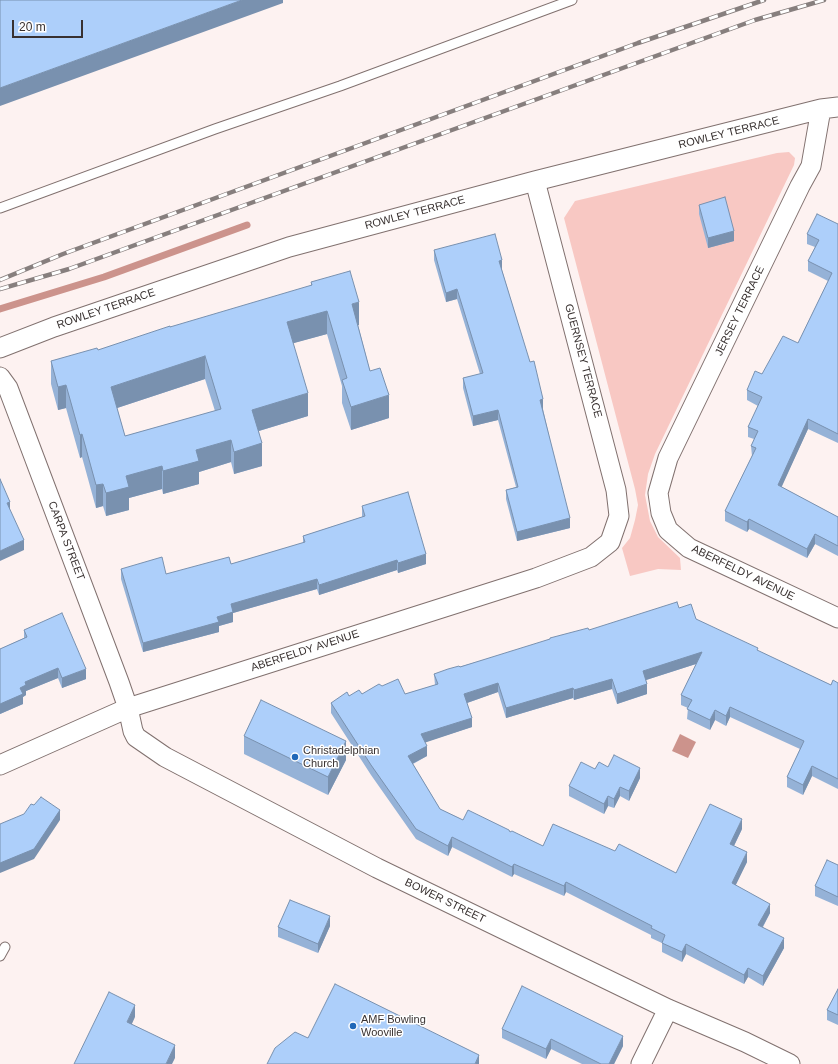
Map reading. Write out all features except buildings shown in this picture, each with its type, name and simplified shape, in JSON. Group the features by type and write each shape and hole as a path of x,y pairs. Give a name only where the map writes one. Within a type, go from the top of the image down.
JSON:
{"street":[{"name":"ROWLEY TERRACE","path":"0,348 61,324 289,247 535,181 830,108"},
{"name":"JERSEY TERRACE","path":"661,513 658,493 668,458 800,186 812,166 830,108"},
{"name":"GUERNSEY TERRACE","path":"535,181 616,490 619,516 610,542"},
{"name":"CARPA STREET","path":"0,377 8,388 128,708"},
{"name":"ABERFELDY AVENUE","path":"661,513 668,530 689,548 838,618"},
{"name":"ABERFELDY AVENUE","path":"0,765 128,708 536,578 591,557 610,542"},
{"name":"BOWER STREET","path":"128,708 133,731 136,737 165,757 377,868 668,1009 745,1042 790,1064"},
{"path":"642,1064 668,1009"}],"lane":[{"path":"0,208 572,0"},
{"path":"0,956 5,947"}],"shaded area":[{"path":"789,152 795,158 794,165 655,454 648,474 645,495 650,521 658,537 680,558 681,570 658,569 630,576 622,548 630,538 638,505 564,218 575,201 777,153"},
{"path":"680,734 696,742 688,758 672,751"}],"waterway":[{"path":"0,309 104,277 247,225"}],"railway":[{"path":"0,280 63,254 638,43 764,0"},
{"path":"0,289 69,269 755,20 824,0"}],"place":[{"name":"Christadelphian Church","path":"295,757"},
{"name":"AMF Bowling Wooville","path":"353,1026"}]}
